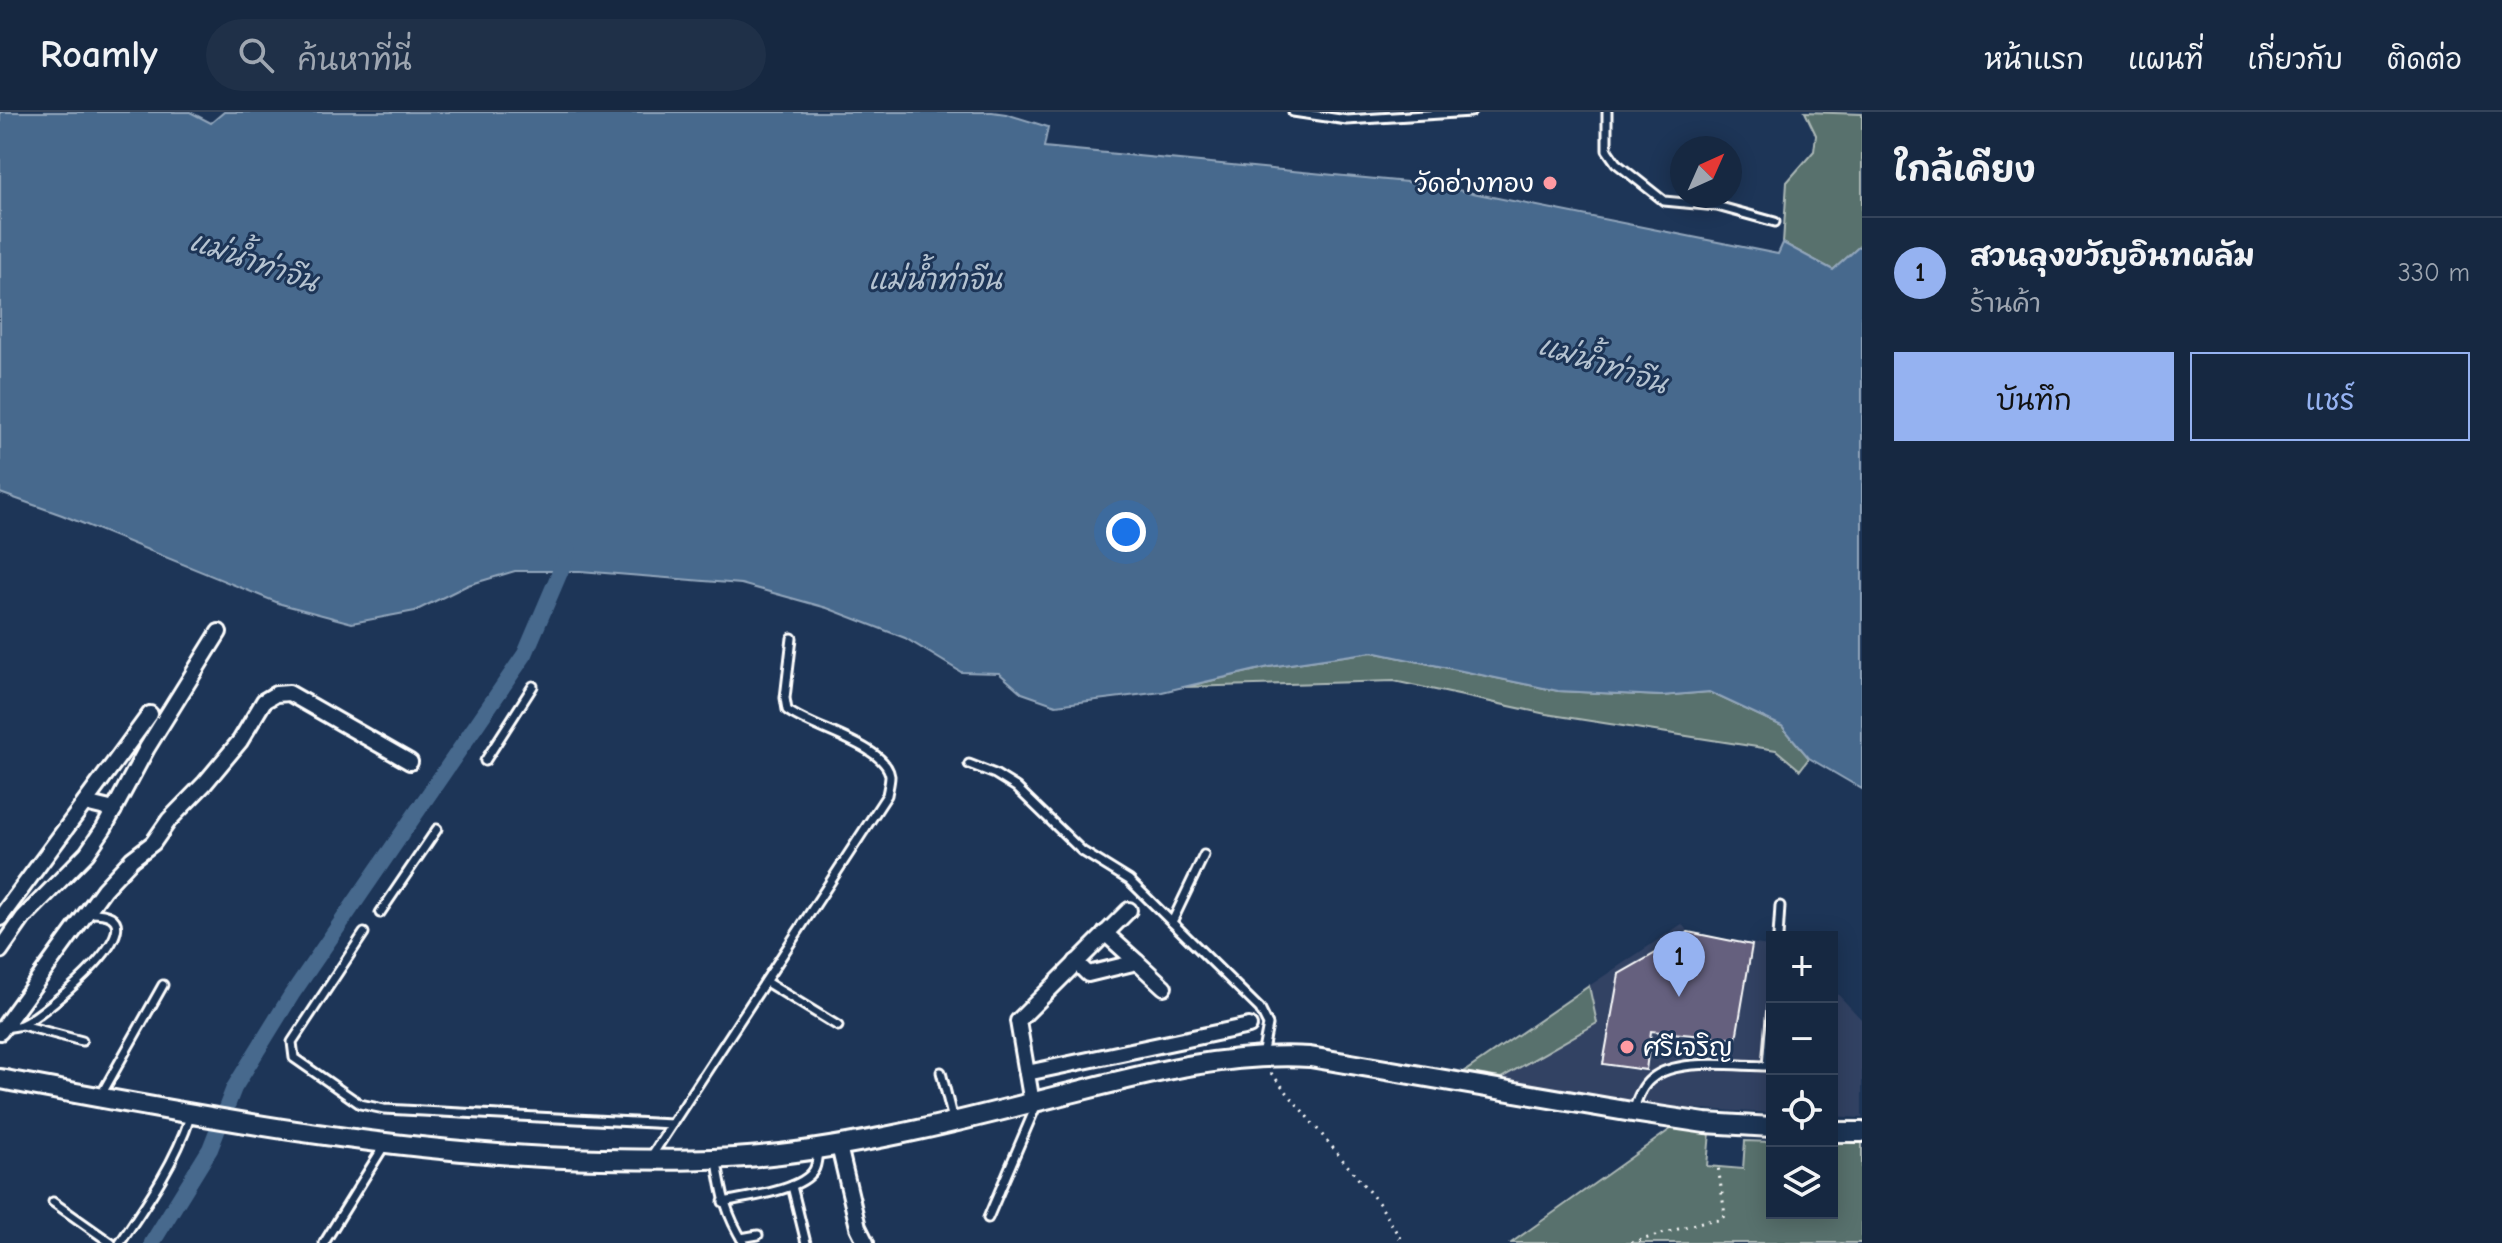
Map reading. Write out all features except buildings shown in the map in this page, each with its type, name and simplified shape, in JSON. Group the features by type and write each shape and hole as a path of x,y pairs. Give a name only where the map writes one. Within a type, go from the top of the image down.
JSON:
{"main road":[{"path":"0,1079 218,1120 385,1144 474,1154 649,1160 717,1161 839,1146 954,1122 1163,1070 1206,1061 1266,1056 1310,1057 1632,1112 1705,1123 1766,1127"},
{"path":"1838,1132 1862,1132"}],"street":[{"path":"0,951 23,918 87,853 219,632"},
{"path":"1,1030 104,889 132,859 153,843 169,820 205,783 240,741 264,701 276,694 289,693 410,762"},
{"path":"0,918 150,714"},
{"path":"85,803 114,810"},
{"path":"1035,1102 1018,1021 1129,910"},
{"path":"1105,933 1164,987"},
{"path":"1076,962 1088,974 1137,962"},
{"path":"1027,1073 1249,1026"},
{"path":"839,1146 858,1227 866,1243"}],"lane":[{"path":"1293,112 1347,120 1471,112"},
{"path":"1379,112 1385,119"},
{"path":"1607,112 1607,150 1616,163 1664,201 1717,206 1775,222"},
{"path":"649,1160 887,795 890,777 885,764 865,747 787,710 785,698 792,638"},
{"path":"485,761 533,686"},
{"path":"969,764 995,774 1016,787 1082,851 1129,880 1172,922 1260,1009 1268,1025 1266,1056"},
{"path":"380,913 437,829"},
{"path":"1172,922 1204,855"},
{"path":"1778,931 1780,906"},
{"path":"1,1030 22,1025 65,994 107,950 116,937 116,928 102,912 87,913"},
{"path":"364,933 292,1042 294,1058 360,1104 384,1109 672,1124"},
{"path":"766,982 838,1026"},
{"path":"100,1098 163,985"},
{"path":"22,1025 82,1041"},
{"path":"1632,1112 1649,1080 1665,1069 1689,1065 1766,1067"},
{"path":"941,1072 954,1122"},
{"path":"988,1218 1035,1102"},
{"path":"120,1243 172,1160 191,1115"},
{"path":"324,1243 385,1144"},
{"path":"723,1202 805,1181 816,1169 818,1149"},
{"path":"717,1161 723,1202 742,1240 758,1235"},
{"path":"792,1186 806,1243"},
{"path":"53,1202 111,1243"},
{"path":"792,1228 802,1227"}],"path":[{"path":"1266,1056 1380,1205 1403,1243"},
{"path":"1631,1243 1705,1221 1720,1220 1725,1215 1718,1166"}],"shaded area":[{"path":"1682,924 1688,932 1766,946 1766,1113 1665,1107 1501,1078 1597,1023 1589,986"},
{"path":"1838,994 1862,1020 1862,1118 1838,1116"}],"green space":[{"path":"1805,112 1862,114 1862,244 1833,270 1783,243 1787,182 1814,151 1816,135"},
{"path":"1372,652 1558,691 1661,696 1709,692 1782,726 1809,758 1800,770 1776,750 1546,714 1394,681 1185,687 1269,667"},
{"path":"1589,986 1597,1023 1501,1078 1464,1072"},
{"path":"1675,1126 1710,1132 1707,1166 1743,1169 1745,1141 1766,1142 1766,1219 1838,1219 1838,1143 1862,1143 1862,1243 1511,1243"}],"water":[{"name":"แม่น้ำท่าจีน","path":"0,112 190,112 211,123 224,112 992,112 1048,127 1044,147 1428,184 1778,254 1783,243 1833,270 1862,244 1862,789 1809,758 1782,726 1709,692 1661,696 1558,691 1372,652 1269,667 1162,692 1056,705 1022,693 999,673 961,672 905,638 827,608 741,584 580,571 515,571 468,585 415,611 352,623 281,604 0,493"}],"waterway":[{"path":"152,1243 210,1149 234,1088 292,994 525,654 569,551"}],"place":[{"name":"วัดอ่างทอง","path":"1550,183"},
{"name":"สวนลุงขวัญอินทผลัม","path":"1679,997"},
{"name":"ศรีเจริญ","path":"1627,1047"}]}
